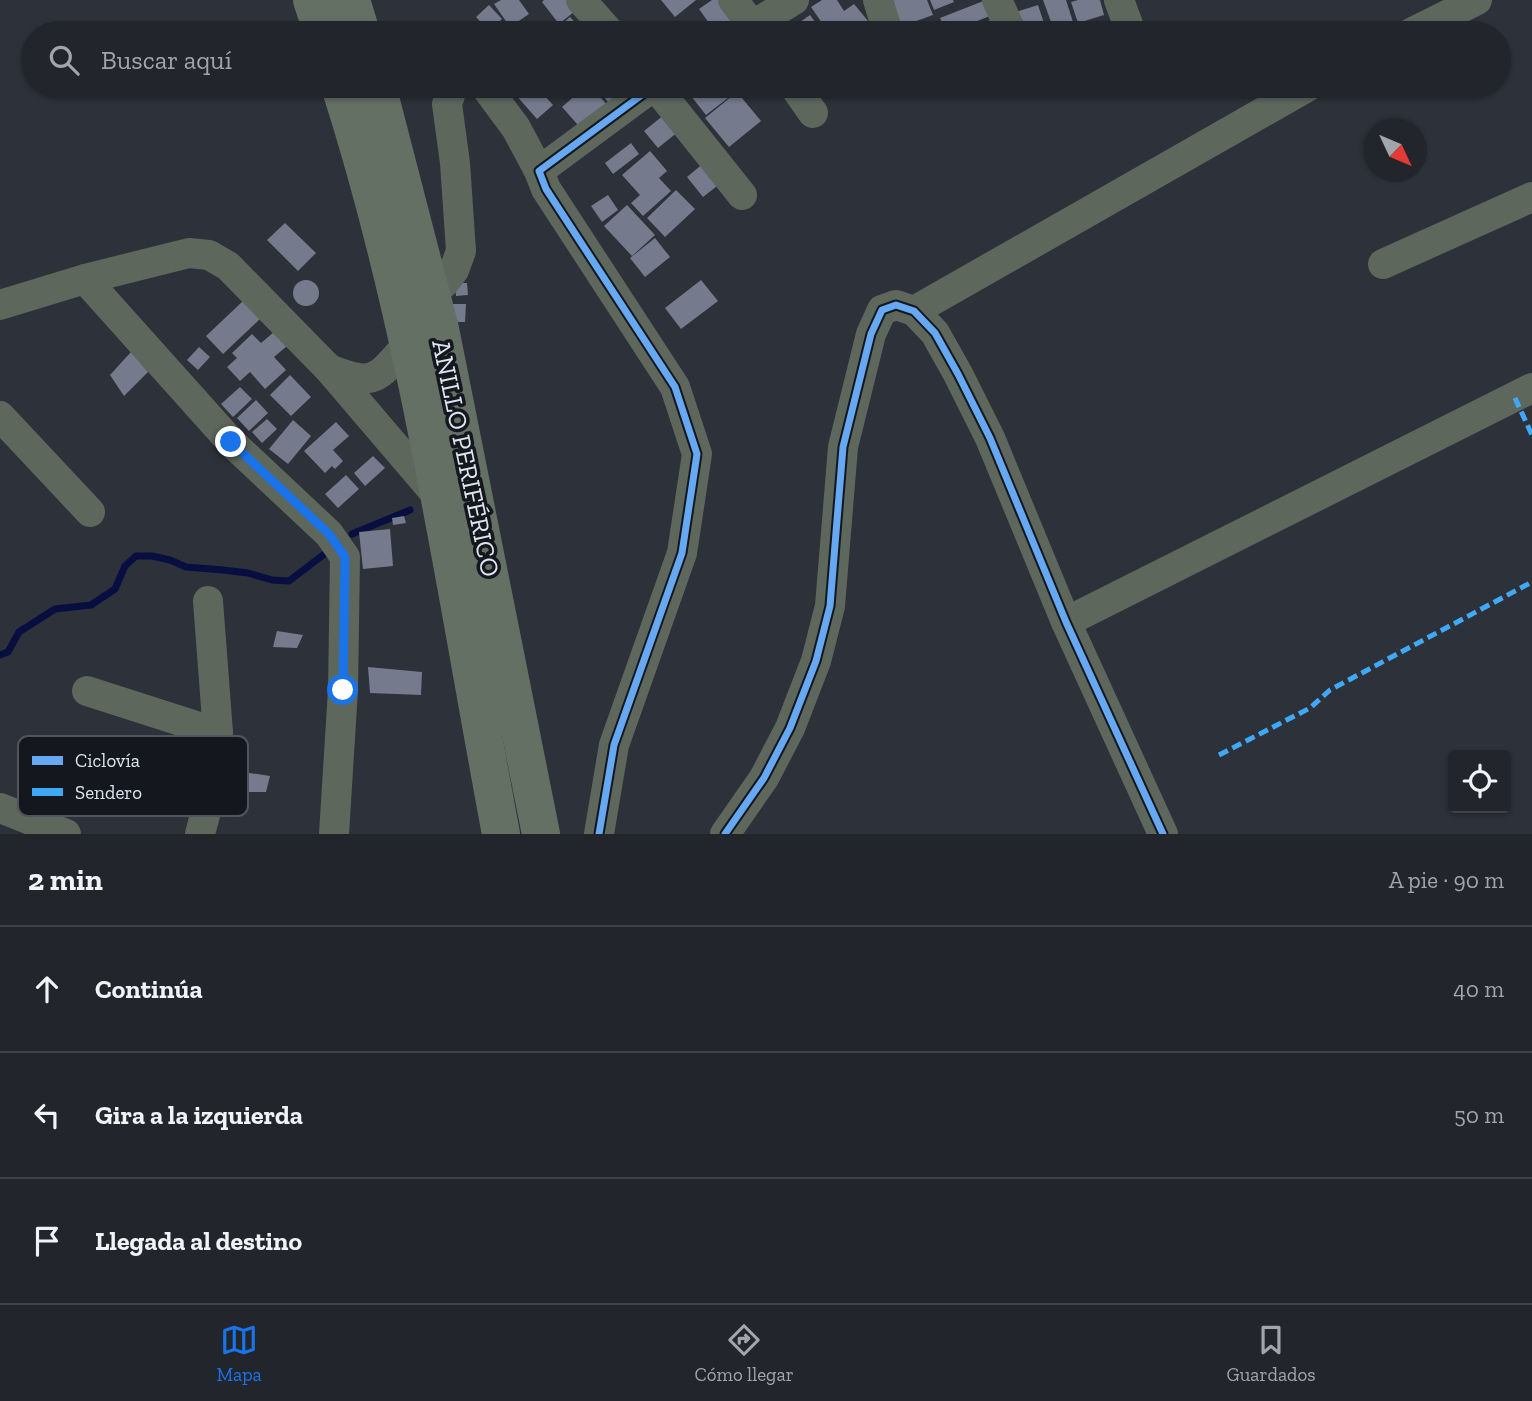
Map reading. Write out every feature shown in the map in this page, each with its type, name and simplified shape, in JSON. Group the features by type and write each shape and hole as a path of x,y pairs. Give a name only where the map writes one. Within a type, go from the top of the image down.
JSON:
{"highway":[{"path":"312,0 319,21"},
{"path":"351,0 357,21"},
{"name":"ANILLO PERIFÉRICO","path":"344,98 370,186 408,344 440,499 502,834"},
{"name":"ANILLO PERIFÉRICO","path":"380,98 431,294 541,834"}],"street":[{"path":"581,0 599,21"},
{"path":"733,0 745,21"},
{"path":"764,21 794,0"},
{"path":"878,0 884,21"},
{"path":"997,0 1007,21"},
{"path":"1435,21 1476,0"},
{"path":"431,294 444,283 461,251 455,163 447,104 449,98"},
{"path":"494,98 516,128 547,189 675,387 697,454 682,554 614,745 599,834"},
{"path":"539,171 638,98"},
{"path":"664,98 742,195"},
{"path":"802,98 813,113"},
{"path":"914,311 1288,98"},
{"path":"1383,264 1532,197"},
{"path":"0,305 85,279 189,253 209,255 228,266 329,369 440,499"},
{"path":"85,279 231,442 329,534 345,557 343,690 334,834"},
{"path":"725,834 764,778 780,748 816,662 830,606 843,447 870,334 882,310 896,305 914,311 935,333 990,438 1066,622 1163,834"},
{"path":"329,369 354,379 369,379 380,374 408,344"},
{"path":"1066,622 1532,388"},
{"path":"0,416 90,512"},
{"path":"208,601 218,736"},
{"path":"87,691 218,733"},
{"path":"0,808 18,815"},
{"path":"20,816 66,834"},
{"path":"200,834 204,816"}],"building":[{"path":"501,0 519,0 529,14 519,21 506,21 494,4"},
{"path":"574,0 580,7 563,21 557,21 542,2"},
{"path":"661,0 696,0 675,17"},
{"path":"712,0 723,0 738,21 708,21 699,9"},
{"path":"822,0 837,0 844,11 854,4 868,21 821,21 811,7"},
{"path":"886,0 927,0 933,15 916,21 894,21"},
{"path":"930,0 953,0 954,2 934,10"},
{"path":"986,0 992,15 977,21 941,21 940,18"},
{"path":"1043,0 1066,0 1073,21 1051,21"},
{"path":"1100,0 1104,15 1077,21 1071,2"},
{"path":"489,5 502,19 480,21 476,17"},
{"path":"1038,5 1043,21 1015,21 1013,13"},
{"path":"810,15 814,21 801,21"},
{"path":"519,98 547,98 553,105 537,119"},
{"path":"572,98 601,98 611,109 585,133 562,107"},
{"path":"605,98 626,98 613,108"},
{"path":"693,98 728,98 706,115"},
{"path":"730,98 742,98 761,121 729,147 705,118"},
{"path":"670,110 684,127 658,148 644,131"},
{"path":"631,143 639,154 613,174 605,163"},
{"path":"650,151 667,171 659,178 671,191 643,216 631,203 640,195 622,175"},
{"path":"705,162 721,183 703,197 687,177"},
{"path":"676,190 695,209 665,237 647,218"},
{"path":"608,195 618,210 602,222 591,206"},
{"path":"627,205 655,235 632,256 604,226"},
{"path":"285,223 316,253 298,271 267,240"},
{"path":"655,238 670,257 645,277 630,258"},
{"path":"306,280 315,284 319,293 315,302 306,306 297,302 293,293 297,284"},
{"path":"701,280 718,301 681,329 665,308"},
{"path":"455,283 467,283 468,295 456,296"},
{"path":"243,301 260,319 223,354 206,336"},
{"path":"453,304 466,304 465,322 453,322"},
{"path":"274,332 287,346 274,357 286,370 265,389 250,372 240,381 227,367 237,358 232,353 252,334 261,343"},
{"path":"199,347 210,357 198,370 187,360"},
{"path":"131,352 148,372 124,396 110,375"},
{"path":"290,375 311,397 291,416 270,395"},
{"path":"240,387 252,399 233,417 221,404"},
{"path":"256,400 268,413 249,431 237,418"},
{"path":"267,419 277,429 262,443 252,432"},
{"path":"293,420 311,436 288,464 269,449"},
{"path":"336,422 349,436 333,450 343,461 335,469 332,466 325,473 304,451"},
{"path":"373,456 385,468 365,486 354,473"},
{"path":"346,475 359,489 338,508 325,494"},
{"path":"404,516 406,523 393,525 392,518"},
{"path":"390,529 393,566 363,569 359,532"},
{"path":"277,631 303,635 297,648 273,647"},
{"path":"368,667 422,672 421,695 370,693"},
{"path":"248,773 270,776 266,792 248,792"}],"waterway":[{"path":"352,534 410,510"},
{"path":"0,655 8,652 19,632 55,609 91,605 115,589 125,566 136,556 152,556 186,567 248,573 272,580 289,581 331,549"}],"marked path":[{"path":"1515,398 1532,435"},
{"path":"1219,755 1310,708 1330,690 1532,582"}],"cycle path":[{"path":"599,834 614,745 682,553 697,454 675,387 546,189 539,171 638,98"},
{"path":"725,834 764,778 790,728 816,661 830,606 843,447 871,334 882,310 896,305 914,311 935,333 958,374 990,438 1066,622 1163,834"}],"route":[{"path":"231,442 329,534 345,557 343,690"}]}
